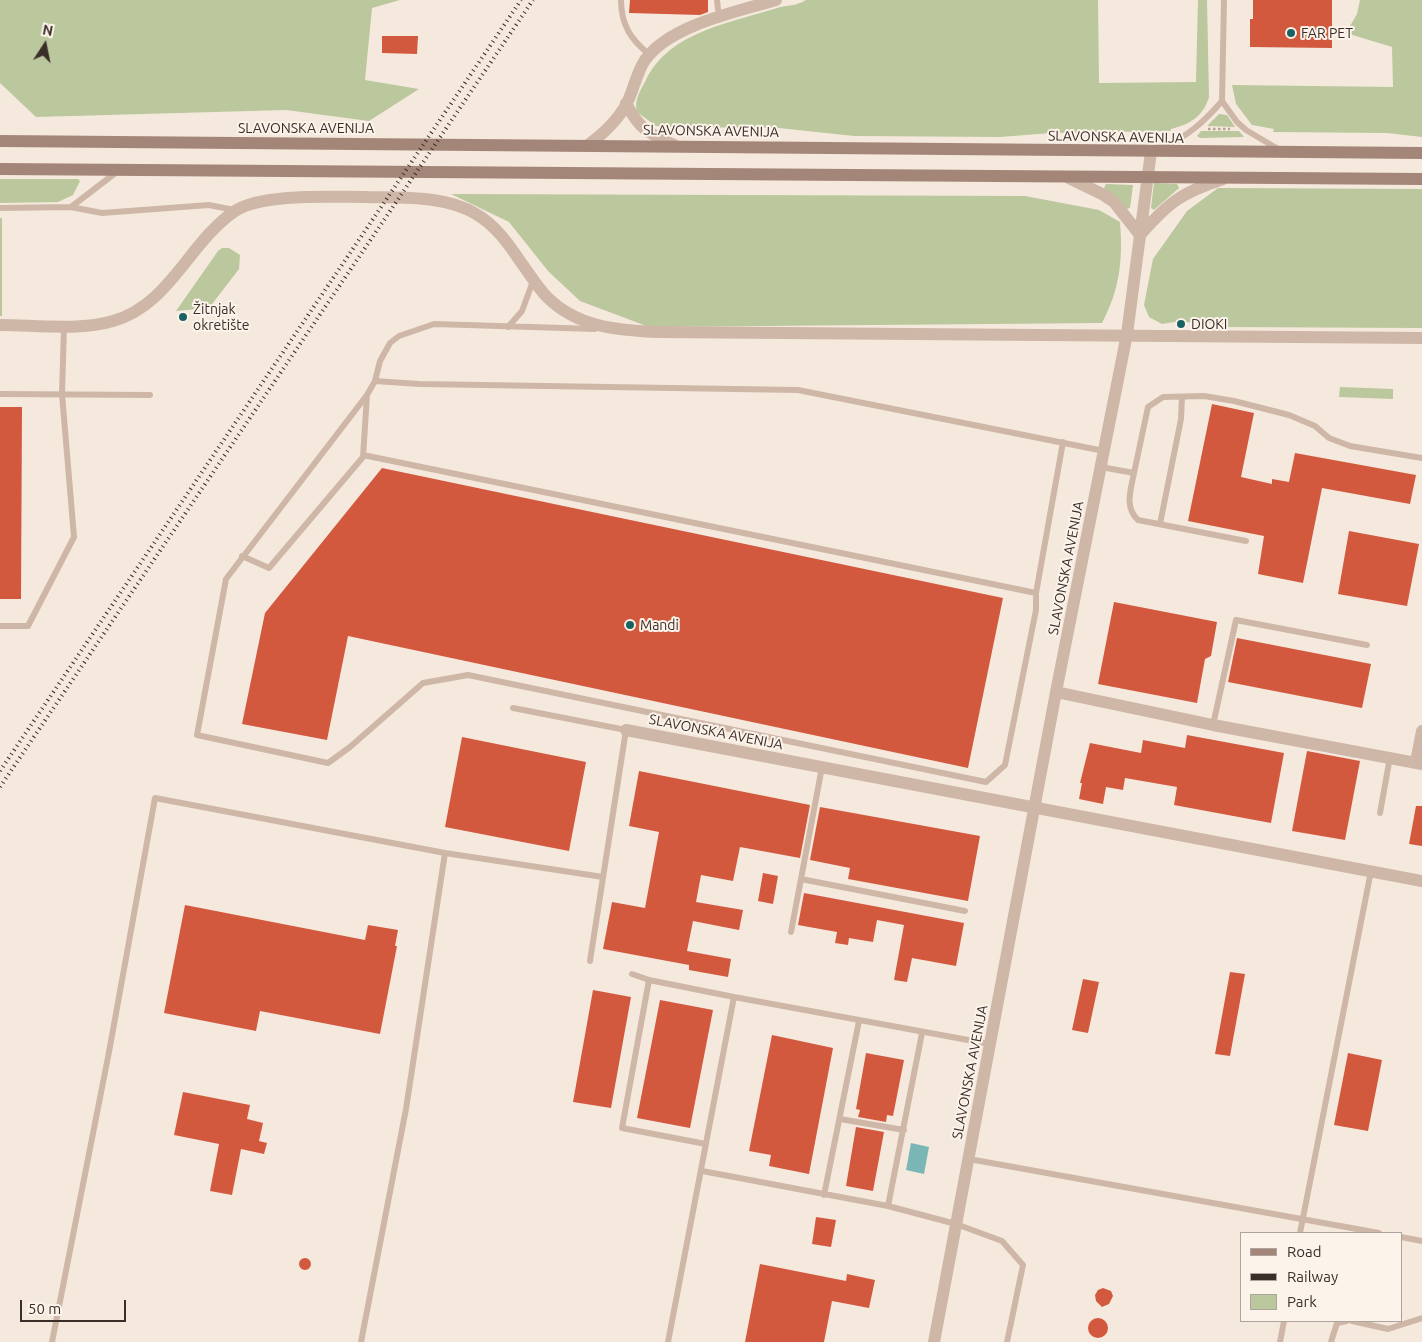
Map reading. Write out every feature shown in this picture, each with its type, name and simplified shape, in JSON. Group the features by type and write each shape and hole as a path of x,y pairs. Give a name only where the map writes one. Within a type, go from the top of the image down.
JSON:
{"main road":[{"name":"SLAVONSKA AVENIJA","path":"0,141 674,145 1151,152 1422,153"},
{"path":"0,168 1068,178 1146,176 1422,179"}],"street":[{"path":"588,145 614,122 626,103 636,76 650,55 675,34 776,0"},
{"path":"626,103 635,121 647,133 674,145"},
{"name":"SLAVONSKA AVENIJA","path":"934,1342 1056,692 1127,334 1146,176 1151,152"},
{"path":"1068,178 1102,194 1114,202 1140,235 1158,214 1179,196 1224,178"},
{"path":"0,325 93,325 113,321 140,309 165,288 217,226 236,210 272,199 365,197 436,201 475,213 493,225 547,297 584,322 607,329 656,332 1127,334 1422,338"},
{"path":"1056,692 1213,725 1419,763 1422,731"},
{"name":"SLAVONSKA AVENIJA","path":"626,730 1422,881"}],"lane":[{"path":"621,0 625,26 631,38 650,55"},
{"path":"717,0 719,18"},
{"path":"1224,0 1222,101 1237,122 1246,130 1283,152"},
{"path":"1151,152 1183,139 1202,124 1222,101"},
{"path":"71,207 120,169"},
{"path":"0,208 71,207 102,213 209,205 236,210"},
{"path":"508,327 522,311 534,280"},
{"path":"607,329 434,324 399,336 390,343 380,361 375,381 367,395 226,579 197,735 328,763 350,747 422,683 468,675 986,782 1004,765 1036,610 1036,593 1063,442"},
{"path":"0,626 28,626 74,537 62,394 64,325"},
{"path":"375,381 419,384 798,390 1104,451"},
{"path":"0,394 150,395"},
{"path":"242,556 269,568 363,455 367,395"},
{"path":"1246,541 1138,520 1132,514 1129,504 1148,407 1163,397 1219,399 1288,415 1315,426 1329,438 1350,446 1422,458"},
{"path":"1160,524 1181,419 1182,397"},
{"path":"363,455 1036,593"},
{"path":"1102,467 1134,472"},
{"path":"1213,725 1236,620 1367,645"},
{"path":"513,708 626,730 590,961"},
{"path":"1380,814 1390,757"},
{"path":"791,932 822,767"},
{"path":"52,1342 109,1052 155,798 445,853 603,877"},
{"path":"362,1342 406,1109 445,853"},
{"path":"1300,1232 1371,871"},
{"path":"801,879 965,911"},
{"path":"632,974 650,980 734,997 990,1044"},
{"path":"650,980 622,1128 706,1144"},
{"path":"668,1342 734,997"},
{"path":"824,1195 859,1021"},
{"path":"888,1206 922,1033"},
{"path":"840,1118 904,1130"},
{"path":"969,1159 1374,1232"},
{"path":"702,1171 888,1206 956,1224 1002,1241 1022,1264 1008,1342"},
{"path":"1402,1237 1422,1241"},
{"path":"1356,1322 1388,1329 1422,1318"},
{"path":"1280,1342 1284,1322"},
{"path":"1331,1342 1337,1323 1342,1322"}],"path":[{"path":"1204,129 1236,129"}],"green space":[{"path":"0,0 400,0 372,8 365,80 419,89 369,121 286,110 36,117 0,83"},
{"path":"806,0 1098,0 1099,83 1196,82 1198,0 1207,0 1209,97 1203,110 1195,119 1170,131 1051,133 1000,137 854,136 779,128 670,127 656,126 637,112 636,103 638,96 656,64 685,40 721,25"},
{"path":"1360,0 1422,0 1422,137 1387,133 1273,132 1274,129 1252,125 1236,104 1232,85 1393,87 1392,47 1346,33 1357,14"},
{"path":"1219,114 1227,115 1235,127 1207,126"},
{"path":"1201,131 1239,131 1244,137 1200,138 1197,136"},
{"path":"0,179 78,179 80,181 73,195 58,202 0,203"},
{"path":"1154,183 1177,184 1179,188 1154,210 1151,208"},
{"path":"1106,184 1133,185 1130,208 1127,209 1104,188"},
{"path":"1218,188 1422,189 1422,328 1222,327 1217,323 1174,322 1162,324 1149,317 1144,305 1153,259 1187,211"},
{"path":"451,194 1025,196 1099,210 1120,222 1121,249 1119,274 1113,298 1102,323 649,327 580,301 548,271 509,222"},
{"path":"0,218 2,218 2,316 0,316"},
{"path":"222,248 229,248 240,255 239,269 209,308 176,311 218,251"},
{"path":"1340,387 1393,389 1393,399 1339,397"}],"water":[{"path":"911,1143 929,1147 924,1174 906,1170"}],"building":[{"path":"630,0 708,0 708,12 700,15 629,13"},
{"name":"FAR PET","path":"1253,0 1332,0 1332,48 1250,47 1250,19 1253,19"},
{"path":"382,36 418,36 417,54 382,53"},
{"path":"1212,404 1254,413 1241,477 1272,484 1272,479 1289,482 1295,453 1416,475 1410,504 1322,488 1303,583 1258,574 1264,536 1188,521"},
{"path":"0,407 22,407 21,599 0,599"},
{"name":"Mandi","path":"382,468 1003,598 968,768 348,636 327,740 242,724 265,613"},
{"path":"1349,531 1419,544 1407,606 1338,594"},
{"path":"1114,602 1217,622 1211,656 1205,659 1197,703 1098,684"},
{"path":"1237,638 1371,664 1362,708 1228,682"},
{"path":"1187,735 1284,753 1271,823 1174,805 1177,787 1125,778 1123,790 1106,787 1103,804 1079,799 1082,783 1080,783 1090,743 1141,753 1143,740 1185,748"},
{"path":"462,737 586,762 569,851 445,827"},
{"path":"1307,751 1360,761 1345,840 1292,831"},
{"path":"639,771 810,805 800,858 740,847 733,881 701,875 696,902 743,910 739,930 693,921 687,951 731,959 728,977 689,970 689,965 603,949 612,902 645,908 659,832 629,826"},
{"path":"1416,806 1422,806 1422,846 1409,844"},
{"path":"820,807 980,836 968,901 848,879 850,868 810,860"},
{"path":"763,873 778,876 773,904 758,901"},
{"path":"804,893 964,923 956,966 912,958 907,982 894,980 904,925 877,920 873,942 849,938 848,945 835,943 837,932 798,925"},
{"path":"185,905 365,940 368,925 398,930 395,946 397,946 380,1034 260,1011 256,1031 164,1013"},
{"path":"1230,972 1245,974 1230,1056 1215,1054"},
{"path":"1083,979 1099,982 1088,1033 1072,1030"},
{"path":"593,990 631,997 611,1108 573,1102"},
{"path":"660,1000 713,1010 690,1128 637,1118"},
{"path":"772,1035 833,1048 809,1174 769,1166 771,1155 749,1151"},
{"path":"866,1053 904,1060 893,1116 887,1115 886,1122 858,1117 860,1110 856,1109"},
{"path":"1348,1053 1382,1060 1368,1131 1334,1125"},
{"path":"183,1092 250,1105 247,1119 263,1123 259,1141 267,1143 264,1154 241,1149 232,1195 210,1191 219,1144 174,1135"},
{"path":"856,1127 884,1132 873,1191 846,1186"},
{"path":"816,1217 836,1220 831,1247 812,1244"},
{"path":"305,1258 311,1264 305,1270 299,1264"},
{"path":"760,1264 846,1281 847,1274 875,1280 869,1308 832,1301 824,1342 745,1342"},
{"path":"1103,1288 1111,1291 1113,1296 1109,1304 1102,1307 1096,1301 1095,1295 1098,1290"},
{"path":"1098,1318 1105,1321 1108,1328 1105,1335 1098,1338 1091,1335 1088,1328 1091,1321"}],"railway":[{"path":"0,771 521,0"},
{"path":"0,787 533,0"}],"place":[{"name":"FAR PET","path":"1291,33"},
{"name":"Žitnjak okretište","path":"183,317"},
{"name":"DIOKI","path":"1181,324"},
{"name":"Mandi","path":"630,625"}]}
